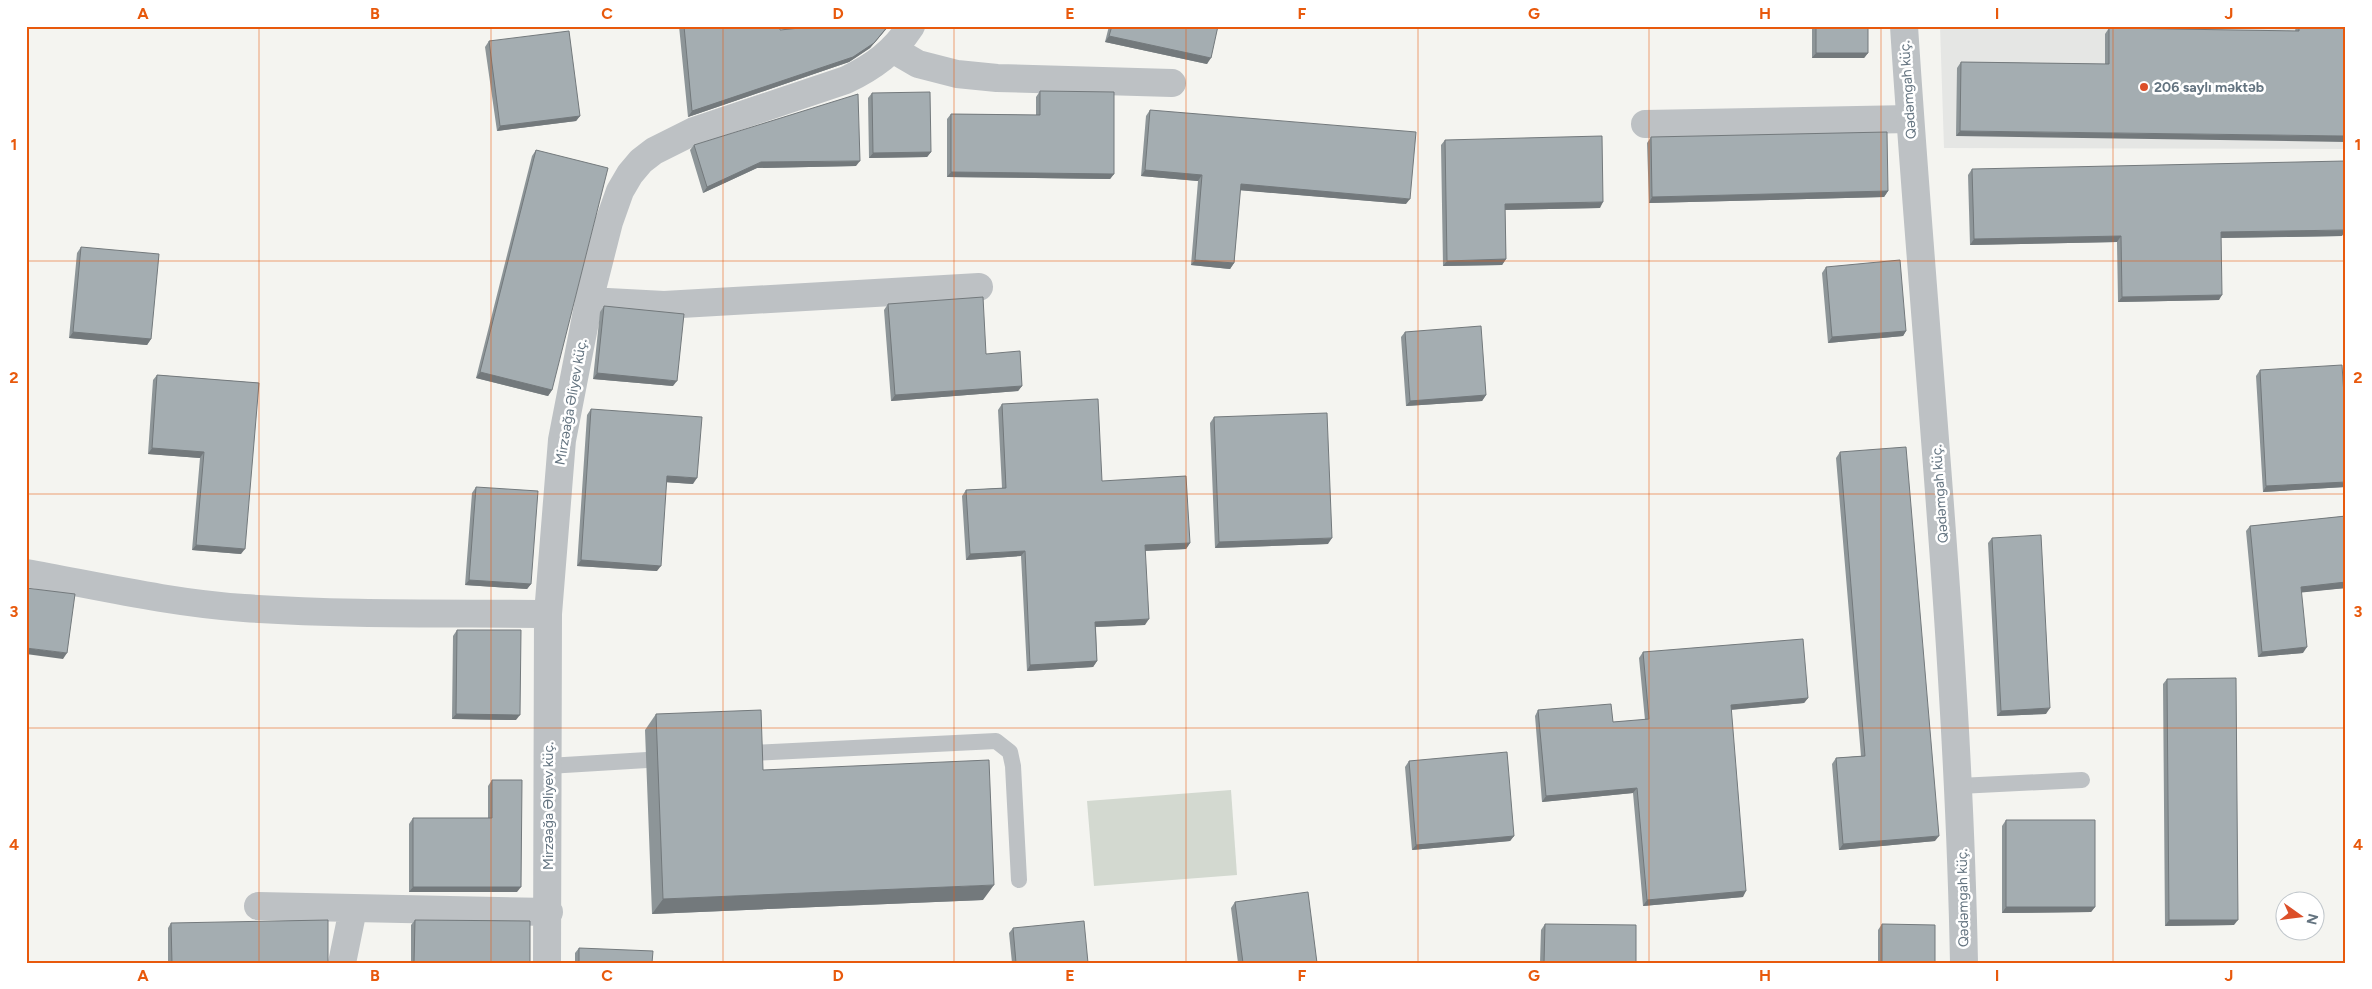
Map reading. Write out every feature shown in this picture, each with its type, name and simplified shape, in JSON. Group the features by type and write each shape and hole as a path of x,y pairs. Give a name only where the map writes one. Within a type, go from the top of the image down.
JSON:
{"street":[{"name":"Mirzəağa Əliyev küç.","path":"547,963 548,614 562,440 590,301 614,207 620,191 641,161 654,151 694,131 846,80 866,70 894,50 911,26"},
{"name":"Qədəmgah küç.","path":"1904,26 1943,524 1959,786 1964,963"},
{"path":"894,50 918,64 956,74 997,78 1172,83"},
{"path":"1645,124 1910,119"},
{"path":"590,301 664,305 978,287"},
{"path":"26,573 178,601 243,608 333,612 548,614"},
{"path":"258,906 548,912"},
{"path":"342,963 352,908"}],"lane":[{"path":"751,753 996,741 1010,752 1013,766 1019,880"},
{"path":"548,766 647,760"},
{"path":"1959,786 2082,780"}],"shaded area":[{"name":"206 saylı məktəb","path":"1940,26 2346,26 2346,149 1944,148"},
{"path":"1231,790 1237,875 1094,886 1087,801"}],"building":[{"path":"684,26 780,26 780,30 820,26 888,26 874,43 853,57 692,111"},
{"path":"1112,26 1218,26 1211,58 1109,36"},
{"path":"1816,26 1868,26 1868,53 1816,53"},
{"name":"206 saylı məktəb","path":"2299,26 2346,26 2346,136 1960,131 1961,62 2109,64 2109,28 2299,31"},
{"path":"569,31 580,116 500,126 489,41"},
{"path":"1040,91 1114,92 1114,174 951,172 951,114 1040,115"},
{"path":"930,92 931,152 873,153 872,93"},
{"path":"858,94 860,161 761,162 707,187 694,145"},
{"path":"1150,110 1416,132 1410,199 1241,184 1234,263 1195,260 1202,175 1145,170"},
{"path":"1887,132 1888,191 1652,197 1651,137"},
{"path":"1602,136 1603,202 1505,204 1506,259 1447,261 1445,140"},
{"path":"536,150 608,168 552,390 480,372"},
{"path":"2345,161 2346,230 2221,232 2222,295 2122,297 2121,236 1974,239 1972,169"},
{"path":"81,247 159,254 151,339 73,332"},
{"path":"1900,260 1906,331 1832,337 1826,267"},
{"path":"983,297 986,354 1020,351 1022,386 895,395 888,304"},
{"path":"604,306 684,314 677,381 597,373"},
{"path":"1481,326 1486,395 1410,401 1405,332"},
{"path":"2342,365 2346,425 2346,482 2266,486 2260,370"},
{"path":"157,375 259,383 245,549 196,545 204,452 152,448"},
{"path":"1098,399 1102,481 1186,476 1190,543 1145,545 1149,619 1095,622 1097,661 1030,665 1025,551 970,554 966,490 1006,488 1002,404"},
{"path":"591,409 702,417 697,478 667,476 661,566 581,560"},
{"path":"1327,413 1332,538 1219,542 1214,417"},
{"path":"1906,447 1939,836 1843,844 1836,758 1865,756 1840,452"},
{"path":"476,487 538,491 531,584 469,580"},
{"path":"2346,516 2346,582 2301,587 2307,647 2262,652 2250,526"},
{"path":"2041,535 2050,708 2001,711 1992,538"},
{"path":"26,588 75,594 67,653 26,648"},
{"path":"457,630 521,630 520,715 456,714"},
{"path":"1803,639 1808,698 1731,705 1746,891 1647,900 1637,788 1546,796 1538,710 1611,704 1613,722 1649,719 1643,652"},
{"path":"2236,678 2238,920 2169,920 2167,679"},
{"path":"761,710 763,770 989,760 994,885 663,899 656,714"},
{"path":"1507,752 1514,836 1416,845 1409,761"},
{"path":"492,780 522,780 521,887 413,887 413,818 492,818"},
{"path":"2006,820 2095,820 2095,907 2006,907"},
{"path":"1308,892 1317,963 1243,963 1235,902"},
{"path":"328,920 328,963 172,963 171,923"},
{"path":"415,920 530,921 530,963 414,963"},
{"path":"1084,921 1088,963 1016,963 1013,928"},
{"path":"1545,924 1636,925 1636,963 1544,963"},
{"path":"1882,924 1935,925 1935,963 1882,963"},
{"path":"579,948 653,951 652,963 579,963"}],"place":[{"name":"206 saylı məktəb","path":"2144,87"}]}
